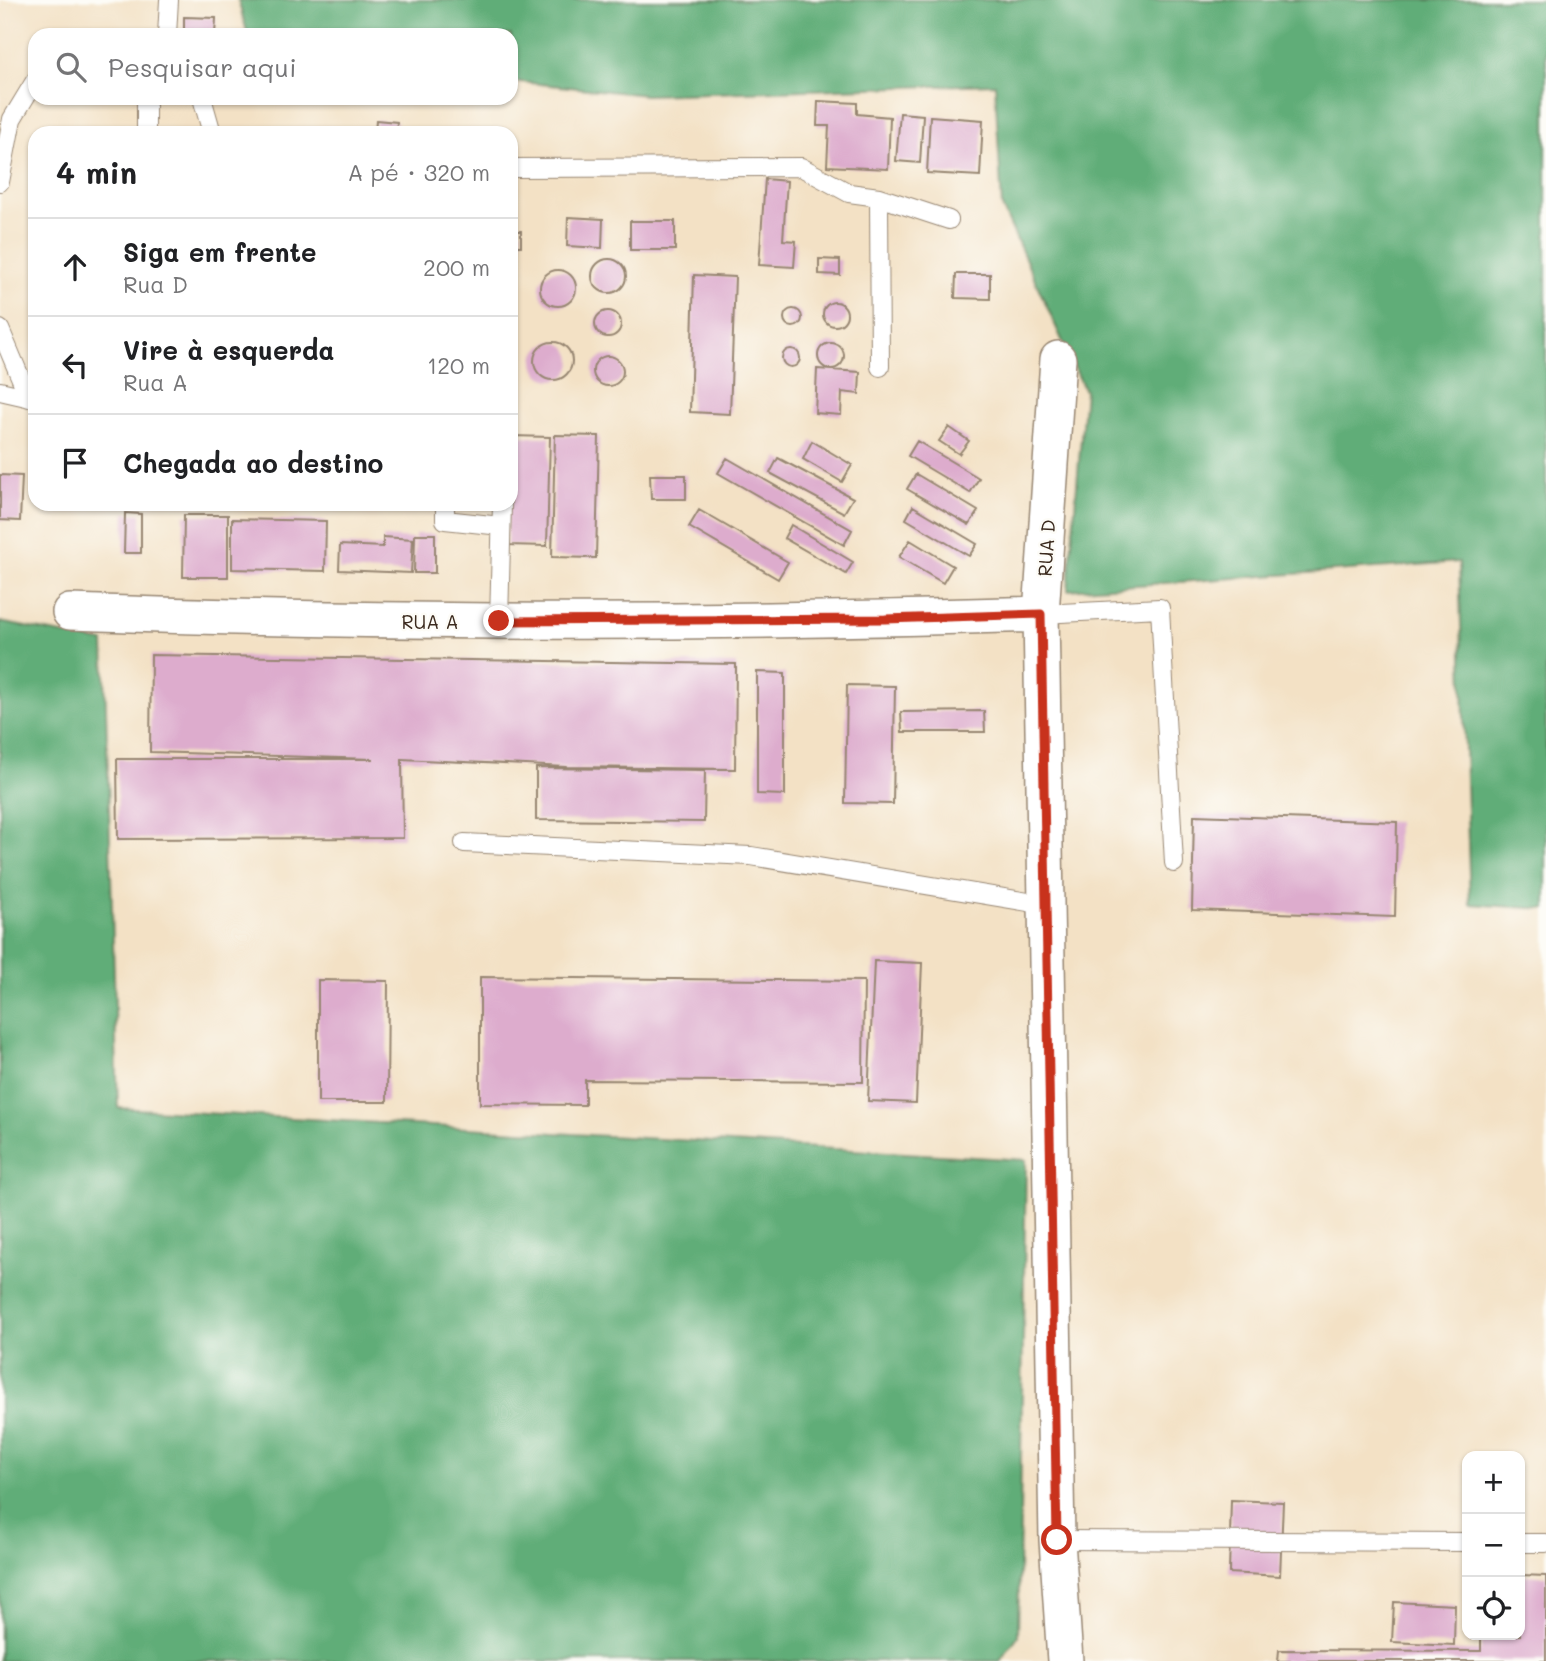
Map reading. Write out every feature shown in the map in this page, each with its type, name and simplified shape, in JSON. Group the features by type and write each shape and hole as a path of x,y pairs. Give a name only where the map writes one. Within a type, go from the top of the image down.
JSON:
{"street":[{"name":"RUA D","path":"1058,359 1041,614 1057,1540 1065,1661"},
{"name":"RUA A","path":"70,612 321,621 885,619 1041,614"}],"lane":[{"path":"167,28 169,0"},
{"path":"0,182 12,119 28,93"},
{"path":"146,105 146,126"},
{"path":"204,105 210,126"},
{"path":"518,168 801,167 849,193 880,197 949,220"},
{"path":"880,197 880,368"},
{"path":"0,329 28,389"},
{"path":"0,391 28,397"},
{"path":"445,511 444,520 501,526"},
{"path":"499,621 502,511"},
{"path":"1041,614 1160,608 1174,863"},
{"path":"464,843 751,856 1046,905"},
{"path":"1057,1540 1462,1542"},
{"path":"1525,1543 1546,1543"}],"green space":[{"path":"238,0 1546,0 1546,909 1470,904 1459,562 1068,590 1085,391 1002,207 995,84 646,95 518,82 518,28 246,28"},
{"path":"0,622 104,642 118,1108 1026,1160 1018,1636 1000,1661 0,1661"}],"building":[{"path":"184,17 216,18 215,28 184,28"},
{"path":"818,101 857,103 857,114 890,117 888,169 827,166 829,126 817,126"},
{"path":"900,113 923,115 920,163 896,161"},
{"path":"930,116 983,120 980,176 927,173"},
{"path":"376,120 397,122 397,126 376,126"},
{"path":"765,179 787,181 783,240 796,241 794,267 759,265"},
{"path":"568,217 603,219 602,248 567,246"},
{"path":"630,221 675,221 675,250 630,250"},
{"path":"518,231 521,231 521,246 518,246"},
{"path":"609,259 621,264 626,276 621,288 609,293 597,288 592,276 597,264"},
{"path":"819,259 840,260 840,275 819,274"},
{"path":"558,270 571,275 576,288 571,301 558,306 545,301 540,288 545,275"},
{"path":"956,274 990,274 990,299 955,298"},
{"path":"694,275 735,277 730,414 690,412"},
{"path":"835,302 844,305 847,314 844,323 835,326 826,323 823,314 826,305"},
{"path":"793,309 799,312 802,318 799,324 793,327 787,324 784,318 787,312"},
{"path":"608,311 617,315 621,324 617,333 608,337 599,333 595,324 599,315"},
{"path":"553,342 566,348 572,361 566,374 553,380 540,374 534,361 540,348"},
{"path":"831,343 840,347 844,356 840,365 831,369 822,365 818,356 822,347"},
{"path":"791,349 797,352 800,358 797,364 791,367 785,364 782,358 785,352"},
{"path":"608,356 619,360 623,371 619,382 608,386 597,382 593,371 597,360"},
{"path":"817,369 860,372 859,394 842,392 841,415 815,413"},
{"path":"949,427 969,441 959,454 939,441"},
{"path":"555,435 599,436 596,558 552,557"},
{"path":"518,436 550,437 547,546 507,545 508,511 518,511"},
{"path":"812,441 852,465 842,482 803,459"},
{"path":"917,441 979,478 970,493 908,456"},
{"path":"727,458 852,530 844,545 718,473"},
{"path":"778,458 853,498 844,513 770,473"},
{"path":"916,474 978,511 969,525 907,489"},
{"path":"0,475 22,476 20,521 0,520"},
{"path":"650,475 686,475 686,499 651,499"},
{"path":"913,506 977,544 969,556 906,519"},
{"path":"699,510 788,562 778,579 689,527"},
{"path":"125,513 141,514 141,553 124,553"},
{"path":"184,515 228,515 228,577 183,577"},
{"path":"232,519 326,521 325,571 232,569"},
{"path":"791,525 853,562 846,574 784,538"},
{"path":"415,534 435,534 435,573 414,573"},
{"path":"383,537 413,539 411,573 339,570 340,545 383,547"},
{"path":"910,540 953,566 943,583 899,557"},
{"path":"151,655 736,664 735,769 567,767 402,759 403,838 118,839 117,759 373,759 150,752"},
{"path":"757,672 785,673 785,795 757,794"},
{"path":"847,685 895,686 893,804 845,803"},
{"path":"984,711 985,732 902,732 901,712"},
{"path":"536,768 705,770 704,822 536,820"},
{"path":"1194,815 1397,822 1395,917 1192,910"},
{"path":"874,961 922,963 916,1103 868,1101"},
{"path":"480,977 864,981 863,1082 585,1080 585,1105 480,1104"},
{"path":"318,980 388,981 387,1102 318,1102"},
{"path":"1231,1500 1283,1502 1280,1576 1229,1573"},
{"path":"1525,1575 1546,1576 1546,1661 1278,1661 1279,1650 1481,1651 1481,1640 1525,1640"},
{"path":"1394,1602 1455,1605 1454,1645 1392,1642"}],"route":[{"path":"499,621 885,619 1041,614 1057,1540"}]}
